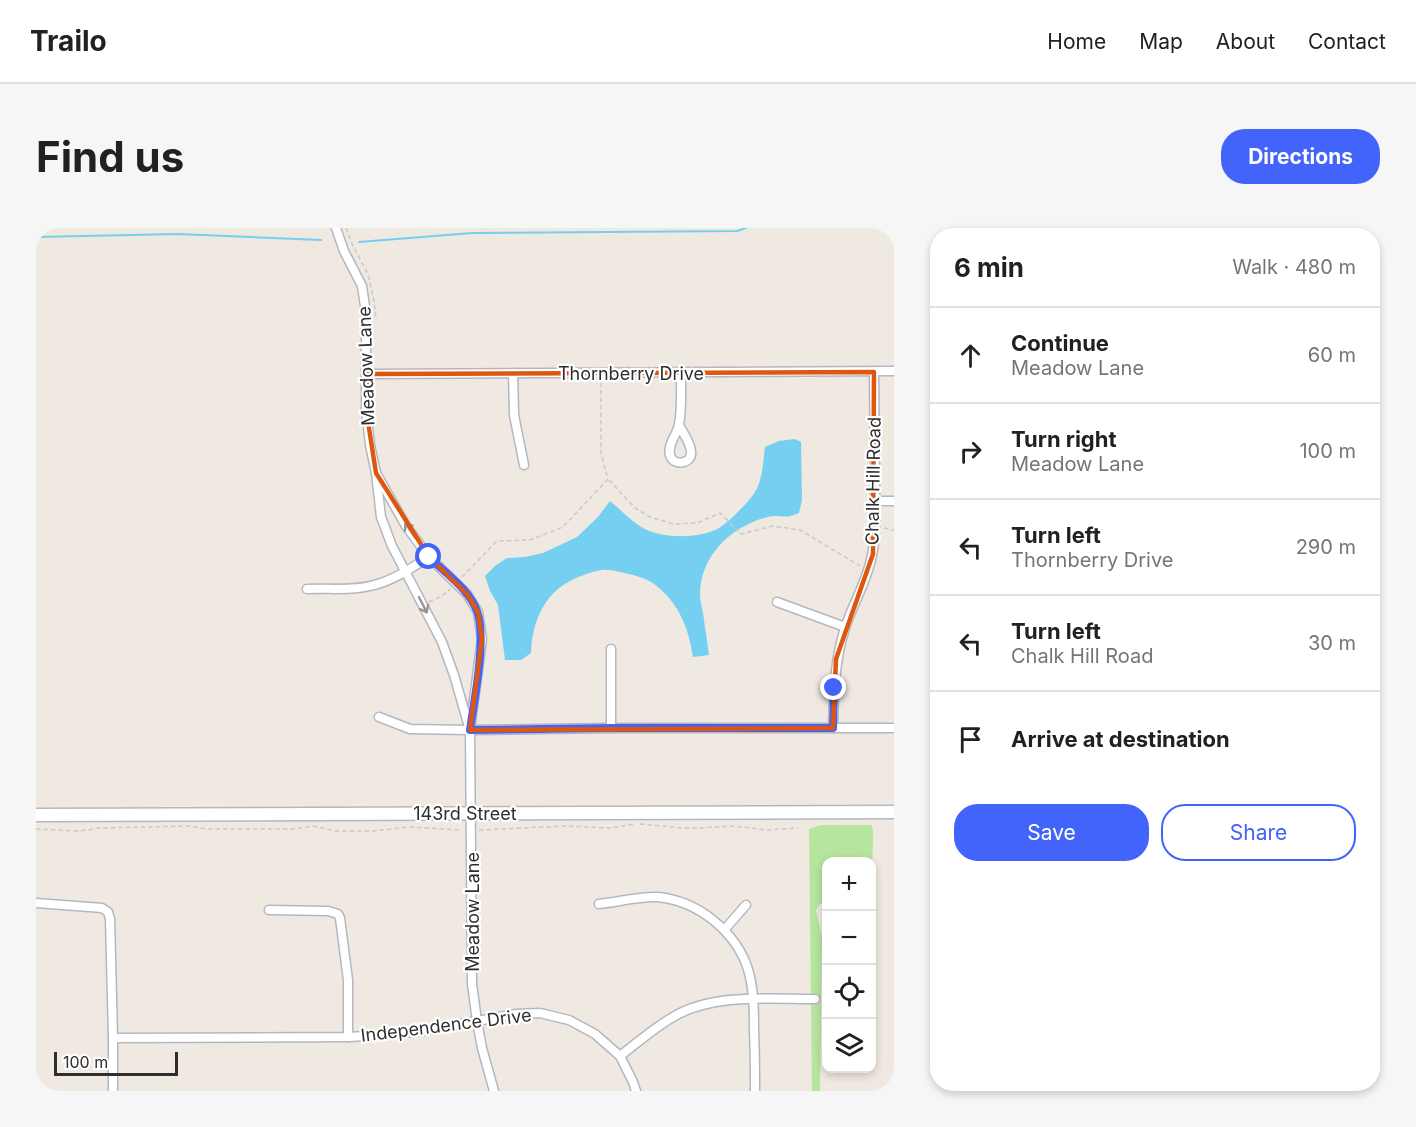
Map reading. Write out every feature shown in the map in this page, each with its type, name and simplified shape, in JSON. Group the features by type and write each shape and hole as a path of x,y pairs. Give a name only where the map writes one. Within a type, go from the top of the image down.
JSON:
{"street":[{"name":"Meadow Lane","path":"336,228 344,251 362,286 366,313 366,409 381,517 392,546 442,642 470,730"},
{"name":"Chalk Hill Road","path":"833,728 836,659 845,627 868,571 874,544 874,372"},
{"name":"Thornberry Drive","path":"367,374 894,372"},
{"path":"513,373 514,415 524,465"},
{"path":"679,426 681,373"},
{"name":"Meadow Lane","path":"376,473 406,526 429,557 467,594 478,612 482,639 470,730 472,984 482,1048 494,1091"},
{"path":"875,501 894,501"},
{"path":"307,589 372,586 406,572 429,557"},
{"path":"777,602 845,627"},
{"path":"611,649 611,728"},
{"path":"379,717 410,729 894,728"},
{"name":"143rd Street","path":"36,815 894,812"},
{"path":"599,904 636,897 660,897 684,903 706,914 737,944 752,980 755,1091"},
{"path":"36,903 102,908 108,912 110,919 113,1091"},
{"path":"724,929 746,905"},
{"path":"269,910 328,911 338,914 346,954 348,1037"},
{"path":"620,1056 673,1017 692,1007 734,999 815,999"},
{"name":"Independence Drive","path":"113,1038 384,1035 421,1031 516,1014 540,1013 569,1020 595,1034 620,1056 636,1091"}],"path":[{"path":"602,373 601,453 608,479 635,508 650,517 674,524 697,523 720,513 741,534 773,526 800,530 868,571"},
{"path":"423,605 442,596 497,541 530,540 563,527 608,479"},
{"path":"883,528 894,530"},
{"path":"36,828 79,831 100,828 169,826 196,826 206,829 292,829 313,826 336,831 373,831 408,827 471,830 565,826 610,828 636,824 682,828 734,826 767,830 798,828"}],"highlighted area":[{"path":"874,372 873,554 836,659 833,728 470,730 482,639 478,612 467,594 429,557 376,473 366,409 367,374"}],"green space":[{"path":"821,825 872,825 873,832 873,857 822,857 822,904 816,910 822,938 820,1091 812,1091 809,829"}],"water":[{"path":"795,439 801,442 802,500 799,513 754,521 730,535 720,545 705,568 700,597 709,655 693,657 689,637 678,611 655,585 639,577 605,570 576,578 556,591 542,608 534,630 531,653 521,660 505,660 498,605 485,576 495,566 507,558 543,553 577,537 598,517 610,501 634,522 651,532 670,536 692,536 711,532 733,517 755,492 761,476 765,447 779,441"}],"waterway":[{"path":"359,242 472,233 737,231 746,228"},
{"path":"36,237 178,234 321,240"}],"route":[{"path":"429,557 467,594 478,612 482,639 470,730 833,728 834,688"}]}
